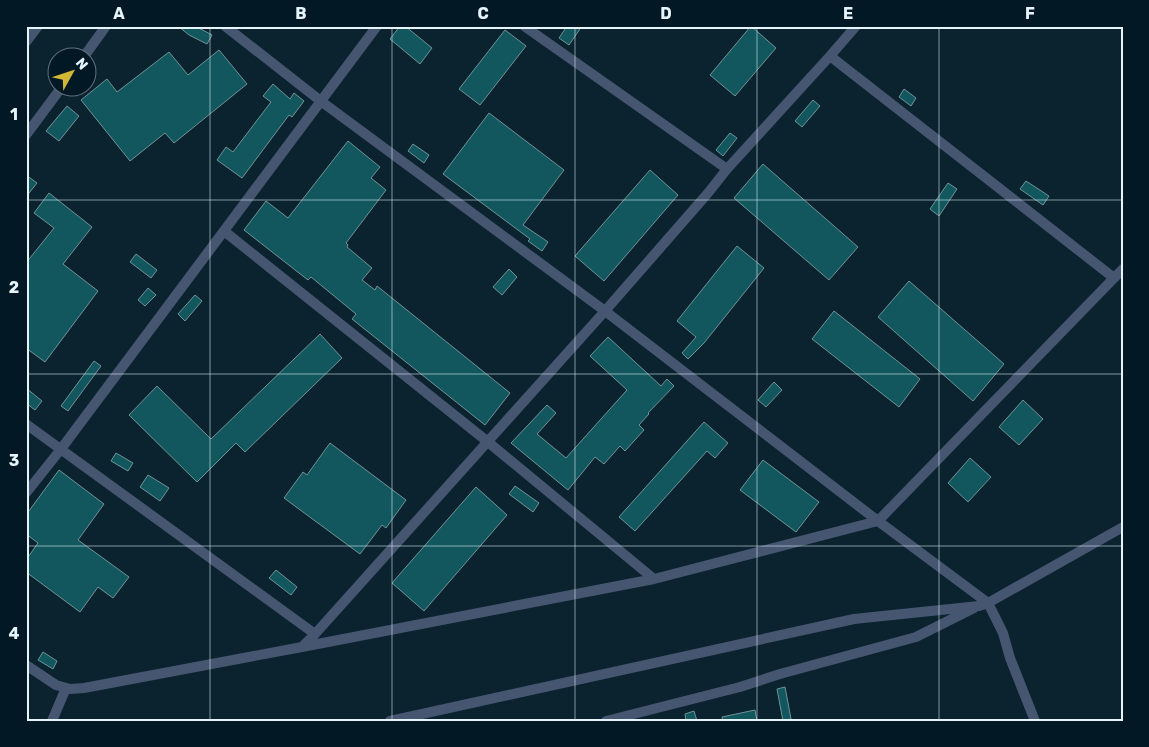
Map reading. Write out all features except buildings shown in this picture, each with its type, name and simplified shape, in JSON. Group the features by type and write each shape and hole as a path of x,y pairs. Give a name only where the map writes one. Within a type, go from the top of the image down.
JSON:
{"street":[{"path":"26,42 38,26"},
{"path":"90,48 106,26"},
{"path":"225,26 322,102 605,311 983,604 1003,633 1010,658 1034,721"},
{"path":"26,493 322,102 377,26"},
{"path":"524,26 727,169"},
{"path":"302,647 605,311 727,169 856,26"},
{"path":"830,56 1114,278"},
{"path":"26,135 54,98"},
{"path":"224,231 488,442 654,579"},
{"path":"26,664 56,685 70,689 84,688 654,579 878,521 1123,269"},
{"path":"26,424 315,634"},
{"path":"606,721 740,688 780,674 916,637 983,604 1123,526"},
{"path":"390,721 854,619 983,604"},
{"path":"52,721 66,688"}]}
